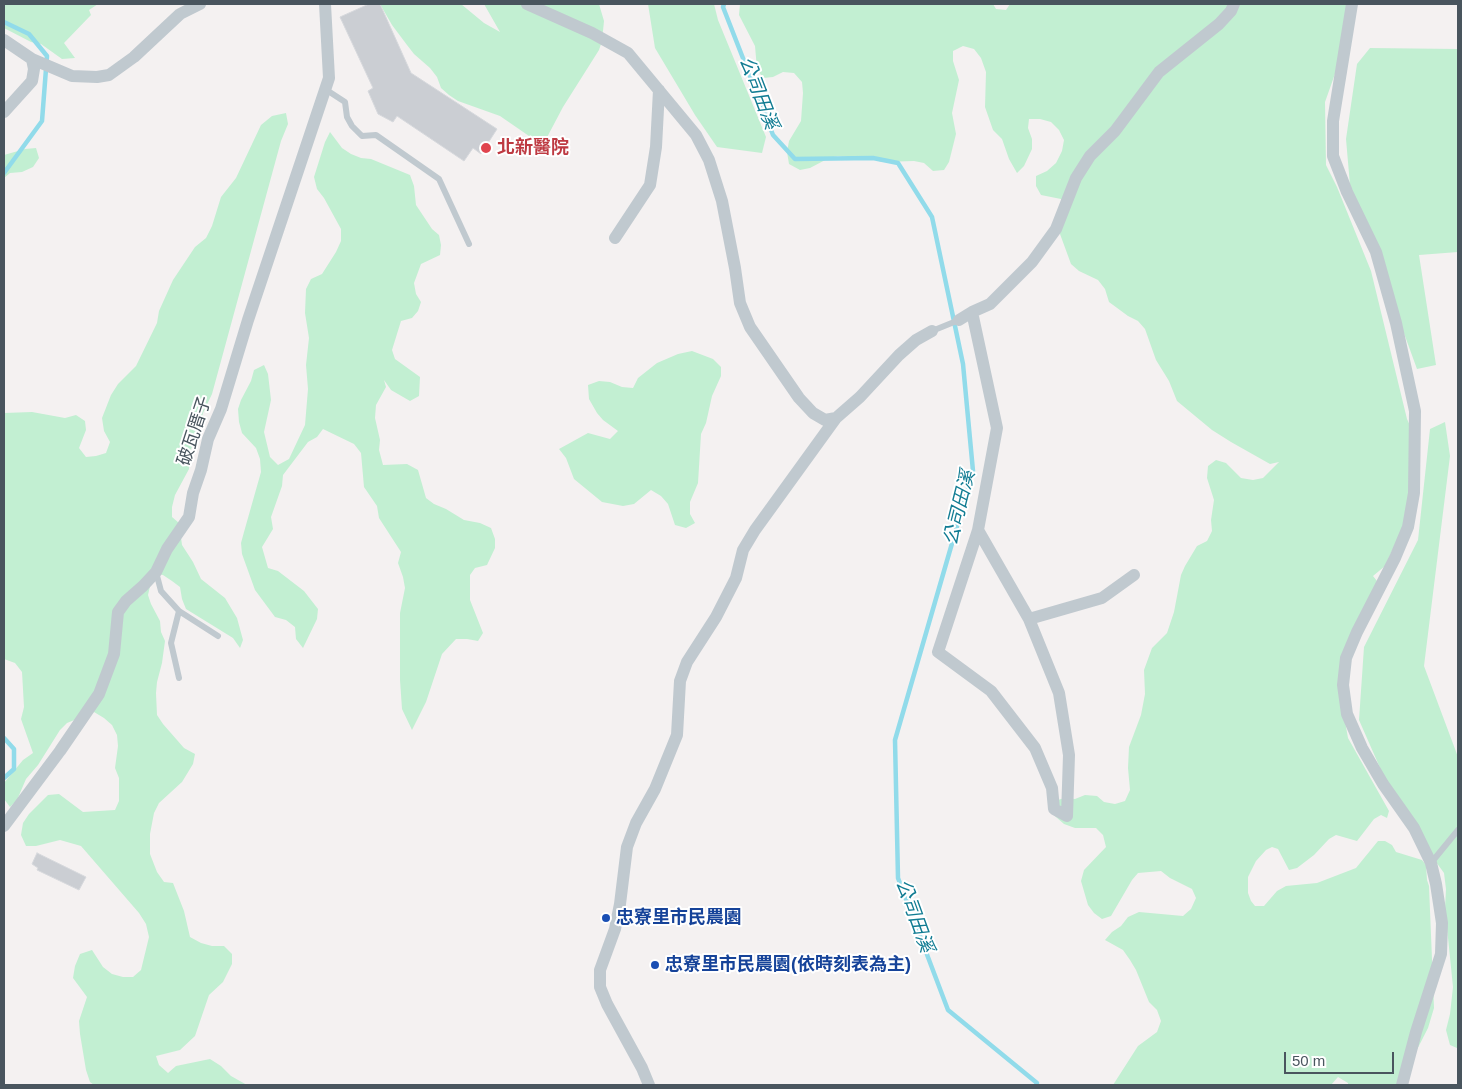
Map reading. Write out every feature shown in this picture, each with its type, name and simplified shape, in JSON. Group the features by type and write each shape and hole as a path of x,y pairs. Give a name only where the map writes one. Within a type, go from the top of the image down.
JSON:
{"street":[{"path":"4,40 34,60 72,76 96,77 109,75 134,57 180,14 200,4"},
{"name":"破瓦厝子","path":"4,826 99,694 114,654 118,612 126,601 156,572 188,516 208,439 221,409 248,320 329,78 325,4"},
{"path":"527,4 592,33 628,53 696,135 709,160 722,202 740,303 750,327 808,408 825,420 836,418"},
{"path":"960,320 990,304 1032,262 1056,229 1076,178 1090,156 1114,131 1159,72 1219,24 1234,4"},
{"path":"1352,4 1333,121 1334,156 1346,192 1376,252 1396,323 1415,411 1414,493 1408,527 1395,558 1357,632 1346,658 1343,685 1347,714 1362,748 1383,784 1414,828 1431,863 1442,923 1441,954 1416,1032 1402,1085"},
{"path":"4,112 32,81 34,60"},
{"path":"615,238 650,185 656,148 659,90"},
{"path":"972,312 997,428 978,530 938,652 991,691 1035,748 1052,788 1054,809 1067,816 1069,755 1059,694 1029,619 978,530"},
{"path":"649,1085 642,1068 607,1004 600,987 600,970 615,929 627,847 636,823 656,789 678,735 680,681 686,662 716,617 736,578 743,550 755,530 836,418 860,398 899,355 916,340 932,331"},
{"path":"1029,619 1102,598 1134,575"}],"lane":[{"path":"325,89 345,102 347,117 352,126 362,136 376,135 439,179 469,244"},
{"path":"932,331 960,320"},
{"path":"156,572 161,591 178,611 218,636"},
{"path":"178,611 171,643 179,678"},
{"path":"1431,863 1458,830"}],"green space":[{"path":"4,4 98,4 89,10 91,15 64,43 75,58 62,59 41,44 31,42 4,28"},
{"path":"380,4 461,4 484,23 500,32 484,4 599,4 604,21 602,41 599,50 563,107 544,143 529,136 500,116 458,101 449,95 441,88 437,77 430,68 407,45 392,25"},
{"path":"648,4 714,4 718,20 766,137 762,153 717,147 695,115 655,48"},
{"path":"740,4 993,4 996,9 1006,10 1010,4 1352,4 1347,40 1325,102 1326,165 1337,187 1371,271 1407,419 1414,434 1407,518 1385,566 1373,576 1377,581 1350,649 1345,721 1348,738 1389,811 1387,818 1381,815 1374,819 1357,841 1336,835 1297,868 1289,870 1278,849 1272,847 1266,850 1256,861 1248,877 1248,893 1255,906 1264,906 1277,891 1286,886 1317,883 1356,868 1378,841 1385,841 1392,845 1396,852 1422,860 1426,865 1429,886 1434,1008 1428,1028 1399,1085 1348,1085 1348,1083 1338,1077 1331,1085 1113,1085 1138,1046 1157,1032 1161,1021 1157,1010 1149,1002 1130,960 1123,950 1105,940 1128,917 1139,912 1183,916 1191,909 1196,898 1192,889 1170,878 1161,871 1138,873 1111,916 1102,919 1088,905 1081,881 1084,870 1106,847 1103,835 1096,828 1075,828 1064,824 1049,811 1055,801 1064,798 1075,799 1085,795 1097,796 1104,802 1115,804 1125,801 1130,790 1129,747 1141,715 1145,694 1144,670 1152,648 1167,633 1174,612 1181,575 1185,566 1197,546 1207,541 1212,531 1211,520 1214,500 1207,478 1208,466 1216,460 1226,463 1241,478 1253,480 1263,478 1279,462 1270,464 1231,442 1212,430 1177,401 1169,381 1156,360 1145,329 1138,321 1109,302 1105,289 1098,280 1079,271 1071,264 1060,234 1061,199 1041,195 1036,186 1036,176 1047,171 1056,163 1062,151 1064,140 1059,130 1051,122 1029,119 1028,128 1032,139 1032,149 1024,166 1017,173 1009,159 1002,139 993,130 985,107 986,72 981,58 974,49 963,46 953,51 953,61 959,80 952,113 956,134 949,162 944,170 933,171 924,163 914,161 882,162 838,156 829,158 810,168 800,170 789,164 787,152 789,141 801,121 802,82 794,73 783,72 773,77 763,78 757,69 755,46 739,15"},
{"path":"1370,48 1458,49 1458,252 1419,255 1436,365 1417,369 1350,185 1346,139 1357,64"},
{"path":"286,113 288,124 281,141 212,394 203,413 198,434 190,451 189,469 175,495 172,507 172,517 179,523 182,545 201,579 225,598 237,618 243,640 240,648 233,638 186,609 180,587 163,575 153,573 148,595 160,621 161,632 165,641 157,682 157,715 184,748 195,754 193,764 182,782 159,803 154,813 150,834 150,854 157,872 164,882 173,883 184,911 190,937 212,946 224,946 232,954 232,964 223,982 209,995 195,1036 180,1050 156,1056 159,1065 168,1073 176,1066 210,1059 231,1076 247,1085 94,1085 90,1082 86,1070 80,1034 79,1021 87,997 73,978 75,966 80,954 92,950 103,967 112,974 133,977 141,970 149,937 146,924 139,913 81,846 60,840 36,846 26,846 21,835 23,823 29,814 48,795 59,794 83,812 115,810 119,801 119,778 115,768 118,746 117,735 112,725 94,712 67,723 60,730 38,765 26,779 17,800 10,807 4,799 4,783 23,760 33,753 21,719 24,707 22,672 15,663 4,659 4,413 32,412 65,418 76,415 85,421 86,430 79,448 86,457 106,453 110,442 104,431 102,418 111,395 118,384 136,366 157,323 159,311 173,280 195,247 206,238 212,226 221,197 236,178 261,125 272,116"},
{"path":"330,132 342,148 351,154 371,159 410,175 414,186 416,205 432,229 439,235 441,245 440,255 421,264 414,283 416,294 421,302 418,311 412,318 401,321 392,350 395,359 420,377 419,396 410,401 391,390 384,380 386,387 376,405 375,418 383,465 407,464 418,470 426,498 464,520 480,523 491,528 495,539 495,548 487,565 475,568 470,575 470,600 483,633 478,641 456,639 442,654 426,702 412,730 402,709 400,680 400,613 405,588 398,563 401,552 379,518 377,506 364,487 361,453 354,444 323,429 317,437 308,442 283,475 282,486 271,517 273,529 262,547 268,568 278,571 304,591 318,609 317,619 303,648 296,639 295,627 286,620 275,617 255,590 242,554 241,543 261,472 260,459 256,448 242,433 238,409 254,370 264,365 268,374 271,400 264,432 270,457 278,465 289,459 305,425 308,389 306,365 309,338 305,313 306,289 311,279 322,274 341,241 341,229 317,189 314,177"},
{"path":"36,148 39,158 33,167 22,172 10,173 4,178 4,155"},
{"path":"692,351 713,359 721,367 721,376 712,396 706,423 701,434 698,483 690,502 690,514 695,523 686,528 675,525 668,504 661,496 651,490 634,504 623,506 602,502 574,479 566,458 559,449 588,433 610,439 618,431 597,413 589,399 588,385 599,381 633,388 638,378 657,363 678,354"},
{"path":"1445,422 1450,456 1424,666 1458,757 1457,1048 1450,1045 1446,1030 1453,987 1445,908 1446,889 1444,873 1399,811 1359,720 1364,647 1418,540 1430,429"}],"building":[{"path":"369,4 380,4 411,73 497,129 481,154 473,148 464,161 397,116 393,122 378,114 368,91 373,88 340,17"},
{"path":"37,853 86,877 79,890 37,870 38,868 32,864"}],"waterway":[{"name":"公司田溪","path":"724,4 723,7 773,135 795,159 873,158 898,163 932,217 963,364 973,471 895,740 898,878 948,1010 1037,1083 1036,1085"},
{"name":"公司田溪","path":"4,22 29,34 47,56 42,121 4,173"},
{"name":"公司田溪","path":"4,738 14,749 14,769 4,778"}],"place":[{"name":"北新醫院","path":"486,148"},
{"name":"忠寮里市民農園","path":"606,918"},
{"name":"忠寮里市民農園(依時刻表為主)","path":"655,965"}]}
